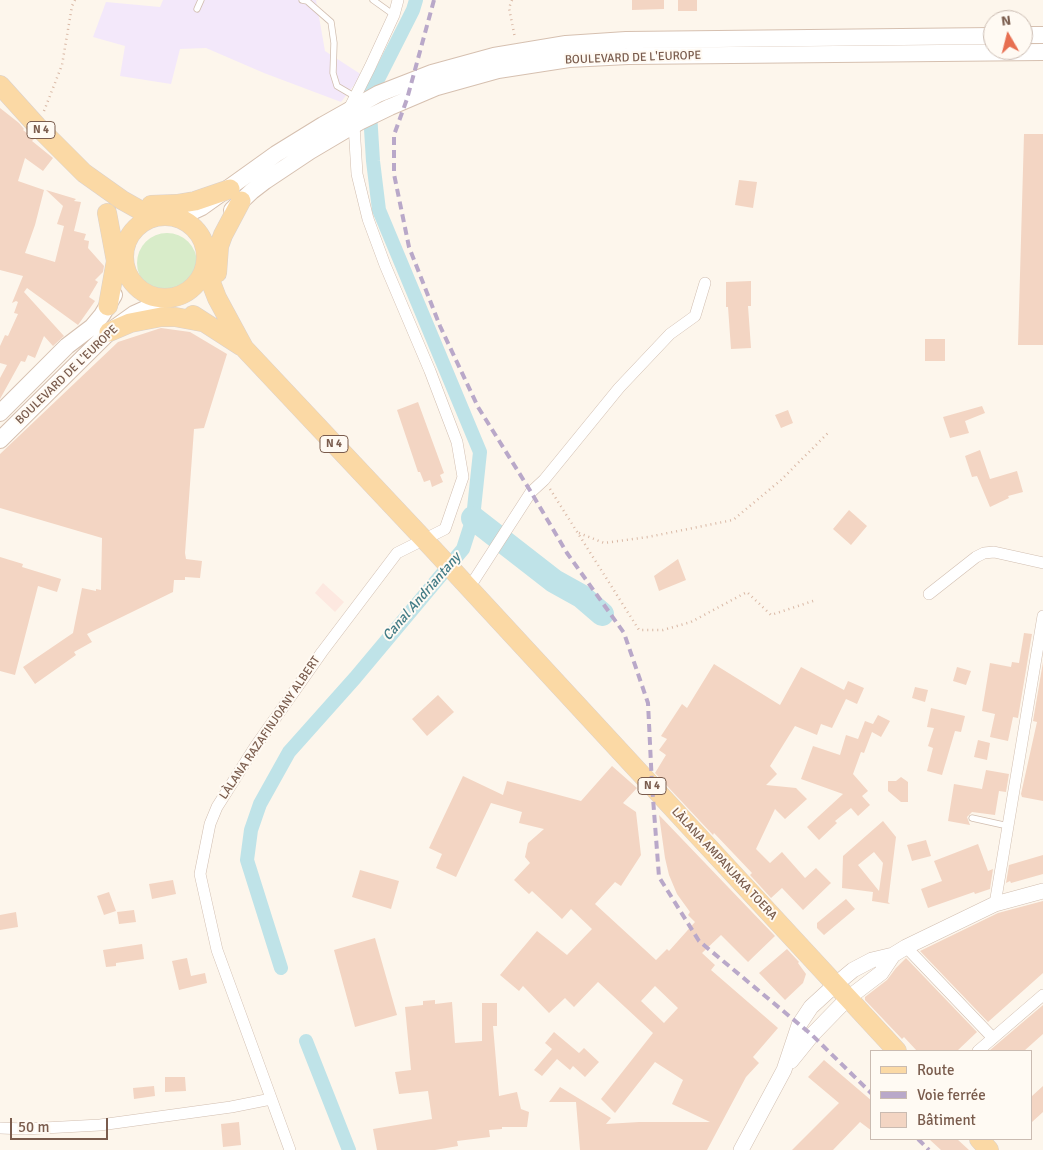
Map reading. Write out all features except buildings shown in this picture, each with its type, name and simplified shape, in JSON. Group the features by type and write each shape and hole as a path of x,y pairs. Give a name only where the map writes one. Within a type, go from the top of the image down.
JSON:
{"main road":[{"name":"BOULEVARD DE L'EUROPE","path":"164,216 186,215 235,195 276,154 355,111 378,94 413,80 474,60 566,44 626,40 983,36"},
{"name":"BOULEVARD DE L'EUROPE","path":"355,111 407,99 437,87 498,70 569,59 604,56 1043,52"},
{"name":"N 4","path":"0,85 37,126 84,173 138,209 164,216"},
{"name":"N 4","path":"84,173 107,213 123,254"},
{"name":"BOULEVARD DE L'EUROPE","path":"205,265 217,234 231,211 235,195"},
{"path":"122,200 159,206 208,197 235,195 228,223 219,246 217,273 224,311"},
{"path":"107,213 116,261 108,306"},
{"path":"164,216 178,218 188,223 203,241 206,251 205,265 201,277 195,286 177,297 165,299 150,296 139,290 130,281 125,269 123,254 132,233 140,225 150,219 164,216"},
{"name":"BOULEVARD DE L'EUROPE","path":"0,413 67,346 92,327 108,306 121,278 123,254"},
{"name":"N 4","path":"205,265 211,284 244,348 463,582"},
{"name":"N 4","path":"165,299 244,348"},
{"name":"BOULEVARD DE L'EUROPE","path":"0,440 109,332 134,314 165,299"},
{"path":"109,332 130,324 160,317 174,317 202,322"},
{"name":"LÀLANA AMPANJAKA TOERA","path":"463,582 896,1050"},
{"path":"980,1140 989,1150"}],"street":[{"path":"355,111 370,67 394,15 398,0"},
{"name":"LÀLANA RAZAFINJOANY ALBERT","path":"290,1150 217,950 203,894 200,874 210,824 217,807 255,747 328,644 397,553 429,545 445,529 463,477 457,442 368,219 357,174 355,111"},
{"path":"463,582 493,550 532,492 626,382 670,334 695,316 705,283"},
{"path":"929,594 976,557 984,553 994,552 1043,563"},
{"path":"995,904 1043,616"},
{"path":"741,1150 784,1070 799,1025 811,1007 835,985 853,970 872,960 900,951 995,904 1043,891"},
{"path":"784,1070 812,1036 847,999 881,972 900,951"},
{"path":"900,951 993,1038"},
{"path":"979,1050 1043,994"},
{"path":"0,1128 25,1129 100,1125 232,1107 271,1099"}],"lane":[{"path":"197,9 201,0"},
{"path":"302,0 307,1 331,22 334,43 333,73 337,86 355,111"},
{"path":"373,0 394,15"},
{"path":"972,818 1008,826"}],"path":[{"path":"37,126 62,65 72,6 75,0"},
{"path":"512,0 509,8 518,51"},
{"path":"578,532 604,543 648,537 733,520 781,480 830,431"},
{"path":"544,480 639,630 663,630 691,622 747,592 771,615 816,600"}],"shaded area":[{"path":"163,0 316,0 325,51 362,75 341,102 264,73 206,48 180,49 171,84 120,76 125,46 93,37 106,2 160,7"},
{"path":"323,583 344,602 335,612 315,593"}],"green space":[{"path":"167,233 183,238 188,242 192,247 197,263 192,279 188,284 183,288 167,293 151,288 146,284 142,279 137,263 142,247 146,242 151,238"}],"waterway":[{"name":"Canal Andriantany","path":"281,968 247,860 251,830 260,804 289,752 355,678 463,549 473,518 480,452 379,210 373,161 369,97 413,10 416,0"},
{"path":"473,518 554,581 581,596 602,614"},
{"name":"Canal Andriantany","path":"306,1041 349,1150"}],"railway":[{"path":"434,0 407,99 394,135 394,174 409,247 440,326 478,407 567,553 624,633 648,703 659,877 699,941 812,1035 870,1092"},
{"path":"919,1140 929,1150"}]}
